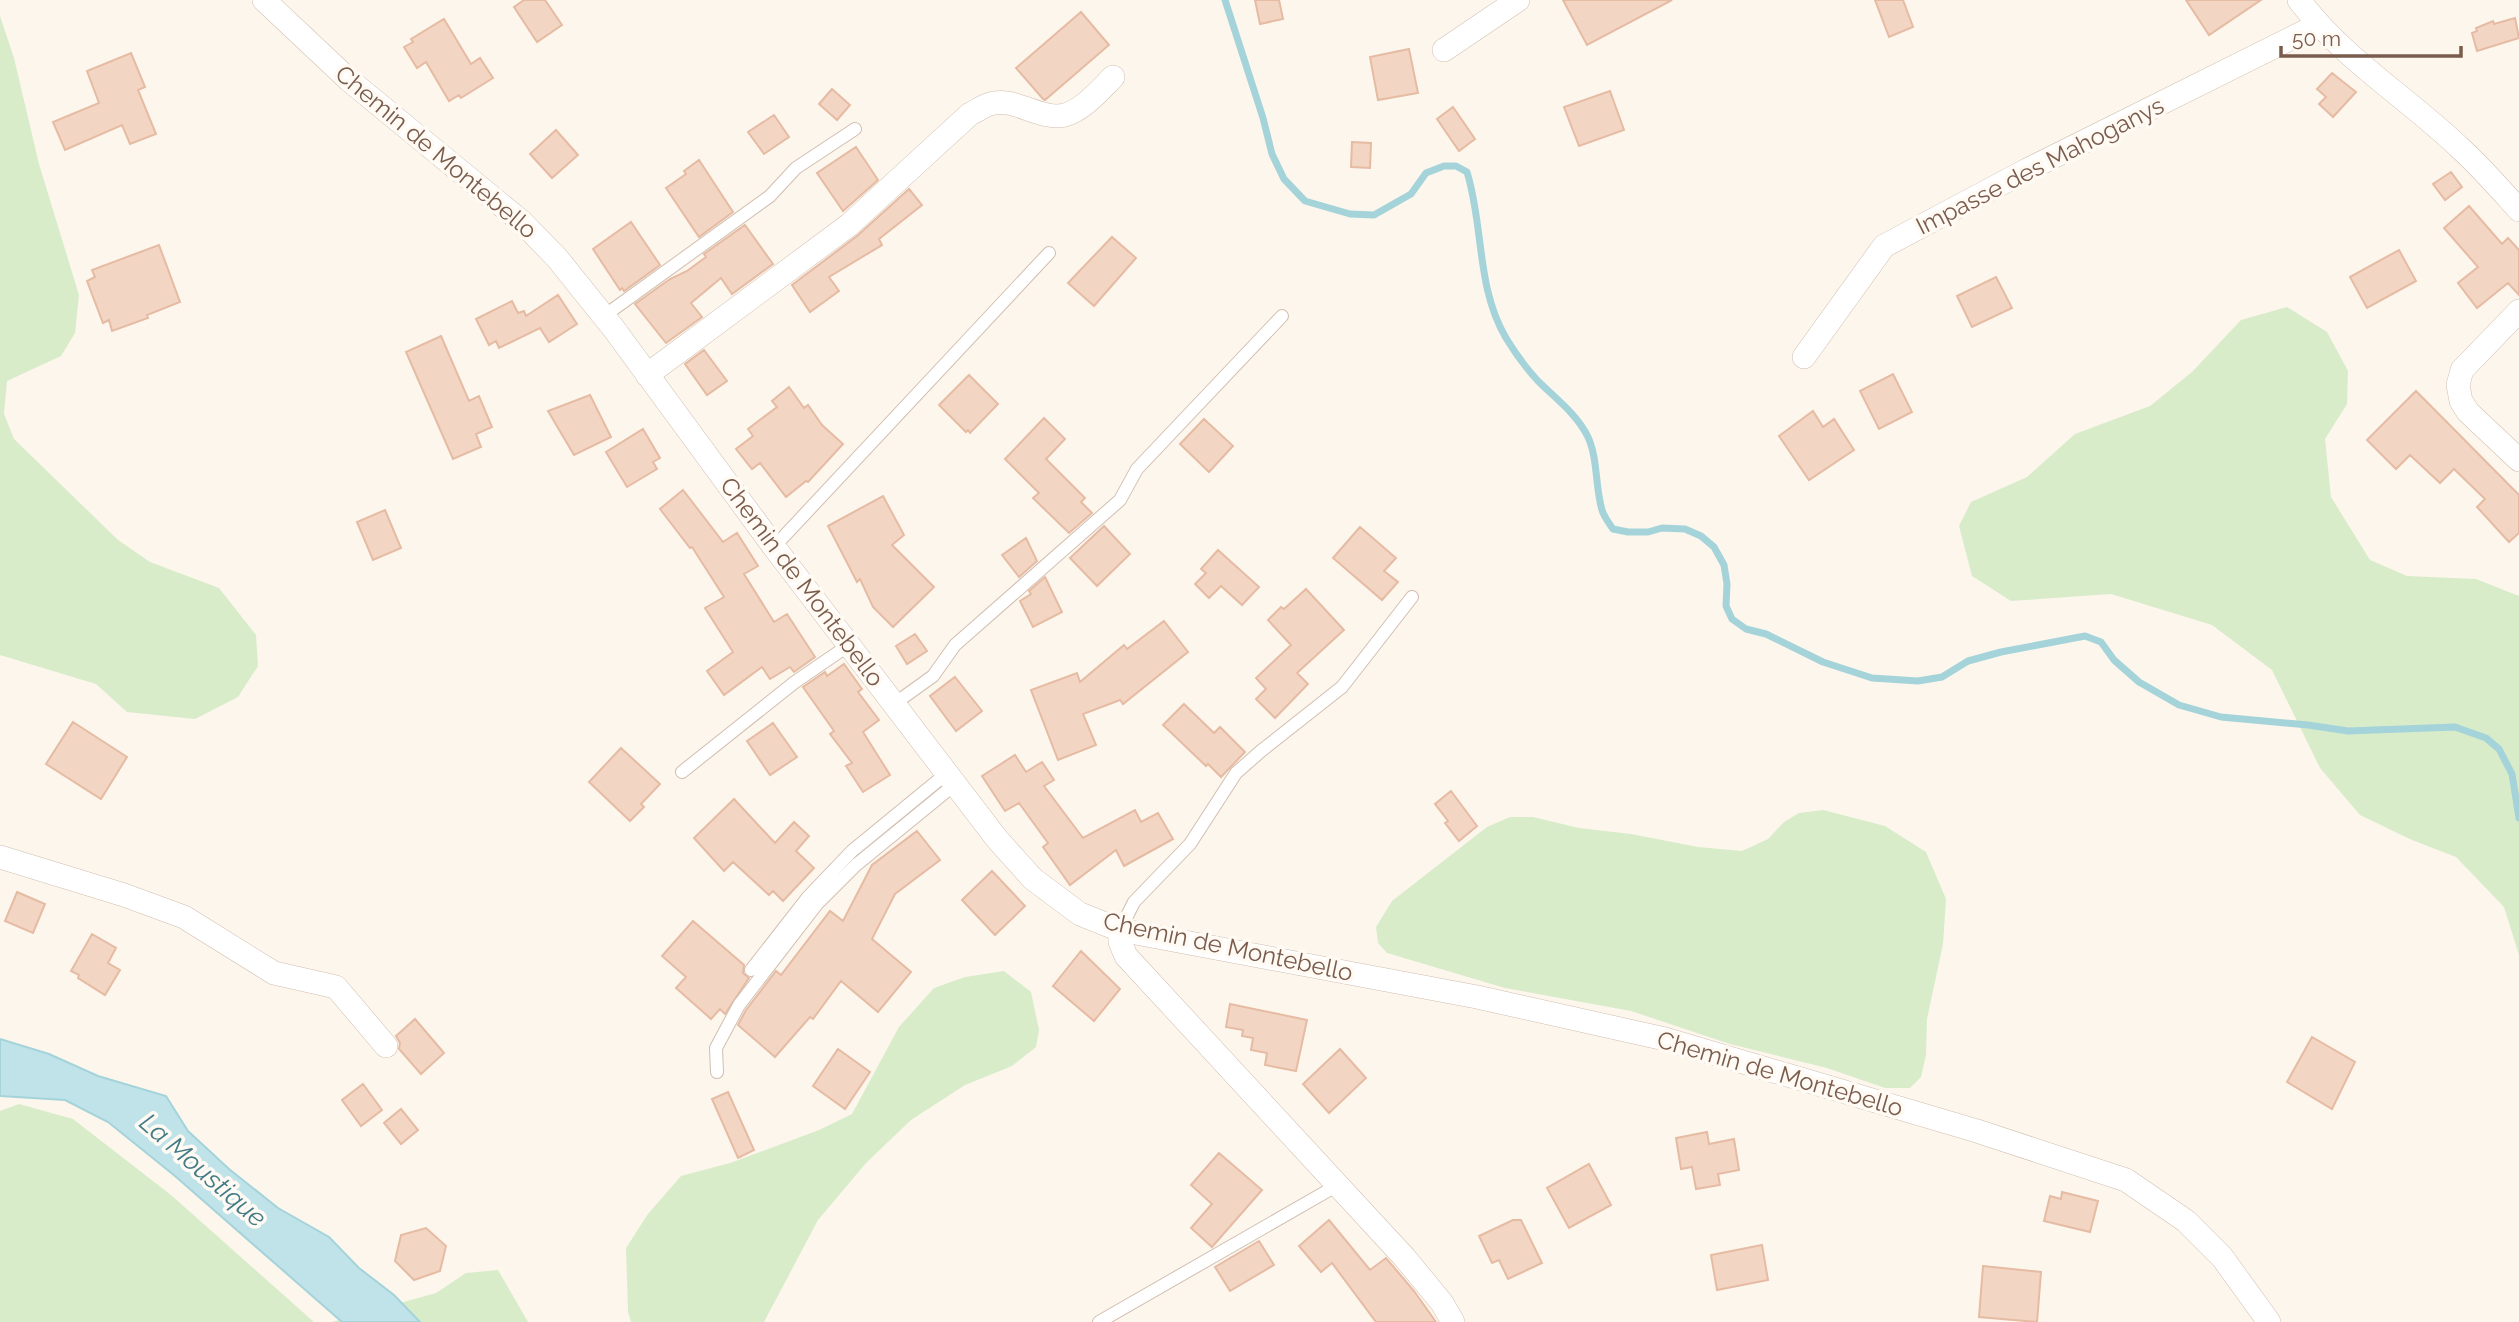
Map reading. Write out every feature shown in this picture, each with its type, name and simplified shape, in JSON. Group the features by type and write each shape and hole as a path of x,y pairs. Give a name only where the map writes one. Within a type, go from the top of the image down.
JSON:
{"street":[{"name":"Chemin de Montebello","path":"264,0 349,80 522,222 558,258 950,780 1033,879 1080,914 1120,930 1477,997 1665,1039 1977,1131 2126,1180 2186,1221 2222,1256 2269,1322"},
{"path":"1444,50 1518,0"},
{"path":"2299,0 2318,25 2358,64 2460,147 2519,210"},
{"name":"Impasse des Mahoganys","path":"1804,357 1884,246 2027,170 2318,25"},
{"path":"647,375 849,225 970,114 992,103 1013,105 1048,116 1067,115 1113,78"},
{"path":"2519,311 2462,370 2458,384 2461,401 2468,412 2519,460"},
{"path":"0,857 124,895 184,918 274,972 337,987 386,1046"},
{"path":"1120,930 1120,942 1126,956 1405,1258 1454,1322"}],"lane":[{"path":"604,316 770,196 796,168 855,128"},
{"path":"774,547 1049,253"},
{"path":"894,704 933,676 955,645 1120,500 1137,469 1282,316"},
{"path":"1120,930 1134,902 1190,844 1236,773 1342,687 1412,597"},
{"path":"681,772 794,682 849,645"},
{"path":"751,970 808,897 852,850 950,780"},
{"path":"717,1072 716,1048 739,1005 817,904 950,780"},
{"path":"1099,1322 1336,1186"}],"green space":[{"path":"0,16 14,58 39,164 79,295 75,333 61,356 7,381 4,414 14,439 118,540 150,562 219,588 256,635 258,666 238,697 195,719 127,712 96,684 0,655"},
{"path":"2287,307 2327,332 2348,371 2347,404 2325,439 2331,497 2370,560 2407,576 2476,579 2519,596 2519,955 2504,907 2456,857 2360,815 2320,768 2272,670 2212,625 2111,594 2011,601 1972,576 1959,526 1971,502 2027,477 2075,434 2150,406 2192,372 2241,320"},
{"path":"1823,810 1885,826 1926,852 1946,899 1943,944 1927,1019 1926,1055 1921,1077 1910,1088 1885,1088 1827,1068 1730,1044 1631,1011 1505,988 1387,953 1378,943 1376,927 1392,901 1487,827 1510,817 1533,817 1579,828 1631,834 1698,847 1742,851 1768,839 1784,822 1799,813"},
{"path":"1004,971 1031,992 1039,1030 1036,1047 1012,1066 965,1085 911,1120 866,1163 818,1220 764,1322 631,1322 628,1312 626,1248 648,1214 681,1176 730,1163 819,1130 852,1114 899,1027 934,988 965,977"},
{"path":"19,1104 73,1119 171,1195 314,1322 0,1322 0,1111"},
{"path":"498,1270 528,1322 332,1322 436,1293 466,1273"}],"water":[{"name":"La Moustique","path":"0,1039 49,1054 98,1076 166,1096 188,1131 229,1169 278,1208 329,1237 359,1268 394,1295 420,1322 342,1322 175,1176 108,1122 65,1100 0,1096"}],"building":[{"path":"524,0 545,0 562,25 537,42 514,7"},
{"path":"1255,0 1279,0 1283,19 1260,24"},
{"path":"1563,0 1672,0 1587,45"},
{"path":"1875,0 1903,0 1913,27 1889,37"},
{"path":"2186,0 2261,0 2209,35"},
{"path":"1081,12 1109,45 1045,100 1016,68"},
{"path":"2515,18 2519,38 2477,51 2472,33 2477,31 2476,28 2493,21 2494,24"},
{"path":"444,19 471,64 480,58 493,78 461,98 459,95 449,101 426,62 417,68 404,47 413,42 411,39"},
{"path":"1409,49 1418,93 1378,100 1370,57"},
{"path":"131,53 145,87 138,90 156,134 130,144 122,125 65,150 53,122 99,103 87,71"},
{"path":"2332,73 2356,92 2333,117 2319,104 2326,97 2317,89"},
{"path":"832,89 850,105 837,120 819,104"},
{"path":"1610,91 1624,130 1579,146 1564,107"},
{"path":"1453,107 1475,139 1459,151 1437,119"},
{"path":"774,115 789,137 764,154 748,132"},
{"path":"556,130 578,155 552,178 530,154"},
{"path":"1352,142 1371,143 1370,168 1351,167"},
{"path":"856,147 878,180 843,211 817,173"},
{"path":"699,160 733,212 699,237 666,188 686,174 684,171"},
{"path":"2451,172 2462,187 2445,200 2433,184"},
{"path":"909,189 922,205 879,239 882,245 829,277 839,291 810,312 792,285 857,236"},
{"path":"2469,206 2502,244 2508,238 2519,250 2519,295 2508,283 2477,308 2458,283 2478,267 2444,228"},
{"path":"631,222 660,265 624,291 622,288 620,290 593,249"},
{"path":"745,225 773,264 732,294 721,278 691,303 702,317 666,343 635,304 670,279 687,271 706,257 704,254"},
{"path":"1112,237 1136,258 1094,306 1068,283"},
{"path":"159,245 180,302 147,315 148,318 112,331 109,320 103,323 87,281 95,277 92,270"},
{"path":"2399,250 2416,281 2367,308 2350,277"},
{"path":"1996,277 2012,308 1972,327 1957,296"},
{"path":"558,295 577,324 549,342 540,328 499,348 496,341 489,345 476,319 512,301 518,313 524,311 526,316"},
{"path":"441,336 469,401 479,396 492,427 476,434 481,447 453,459 406,352"},
{"path":"704,350 727,381 707,395 685,364"},
{"path":"1893,374 1912,412 1879,429 1860,391"},
{"path":"969,375 998,404 970,433 939,405"},
{"path":"789,387 804,408 808,405 822,425 843,444 808,482 786,497 760,463 752,469 736,449 753,436 748,429 777,407 772,401"},
{"path":"2416,391 2519,495 2519,533 2509,542 2477,507 2485,499 2454,469 2440,483 2410,455 2396,469 2367,440"},
{"path":"590,395 611,437 574,455 548,411"},
{"path":"1813,411 1823,427 1834,419 1854,450 1809,480 1779,436"},
{"path":"1044,418 1065,439 1046,459 1085,498 1081,502 1092,513 1069,533 1033,498 1039,493 1005,459"},
{"path":"1204,419 1233,446 1209,472 1180,444"},
{"path":"643,429 660,458 653,462 657,469 627,487 606,452"},
{"path":"683,490 723,542 737,533 758,566 744,574 774,622 787,614 815,657 794,672 790,667 770,679 762,667 724,695 707,671 733,652 705,608 724,597 692,547 690,548 660,509"},
{"path":"883,496 904,535 892,545 934,587 893,627 873,607 860,579 857,582 828,526"},
{"path":"385,510 401,548 373,560 357,522"},
{"path":"1104,526 1130,554 1097,586 1070,558"},
{"path":"1360,527 1396,558 1384,571 1398,582 1382,600 1333,558"},
{"path":"1026,538 1037,561 1019,577 1002,555"},
{"path":"1218,550 1259,587 1242,605 1221,586 1209,598 1195,584 1206,573 1201,569"},
{"path":"1045,577 1062,612 1033,627 1020,601 1031,594 1029,591"},
{"path":"1306,589 1344,630 1297,673 1308,684 1275,718 1256,699 1266,689 1256,678 1291,645 1268,620"},
{"path":"1164,621 1188,652 1123,704 1120,700 1083,714 1096,745 1058,760 1031,690 1077,673 1080,682 1124,645 1127,649"},
{"path":"915,634 927,651 907,664 896,646"},
{"path":"844,664 862,689 858,692 879,720 863,732 890,775 863,792 846,766 852,763 830,734 834,731 803,687 825,672 827,676"},
{"path":"955,677 982,711 956,731 930,696"},
{"path":"1184,704 1214,733 1220,727 1245,752 1221,777 1163,725"},
{"path":"73,722 127,757 101,799 46,764"},
{"path":"773,723 797,757 770,775 747,741"},
{"path":"621,748 660,784 641,804 644,807 630,821 589,782"},
{"path":"1015,755 1026,772 1042,762 1054,780 1044,786 1083,838 1135,810 1141,822 1158,813 1173,839 1124,866 1116,850 1070,885 1043,847 1048,843 1019,803 1005,811 982,776"},
{"path":"1451,791 1477,826 1459,841 1435,804"},
{"path":"734,799 775,843 794,822 809,836 796,851 814,868 783,901 773,891 769,895 733,862 724,871 694,838"},
{"path":"917,831 940,860 895,894 872,939 911,972 878,1012 841,981 813,1019 810,1017 775,1057 738,1025 746,1010 776,971 781,975 830,911 843,921 872,865"},
{"path":"992,871 1025,906 995,935 962,900"},
{"path":"17,892 45,904 33,933 5,921"},
{"path":"693,921 744,965 743,973 749,978 725,1014 720,1009 711,1019 676,988 686,977 662,956"},
{"path":"92,934 116,948 108,963 120,970 105,995 71,971"},
{"path":"1081,951 1120,989 1094,1021 1053,986"},
{"path":"1230,1004 1307,1020 1296,1071 1265,1065 1267,1053 1251,1050 1253,1038 1242,1036 1243,1030 1226,1027"},
{"path":"415,1019 444,1053 421,1074 399,1049 400,1043 396,1036"},
{"path":"2312,1037 2355,1062 2332,1109 2287,1082"},
{"path":"838,1049 870,1072 845,1109 813,1086"},
{"path":"1340,1049 1366,1078 1329,1113 1303,1084"},
{"path":"363,1084 382,1110 361,1126 342,1100"},
{"path":"728,1092 754,1150 738,1158 712,1099"},
{"path":"401,1109 418,1130 401,1144 384,1123"},
{"path":"1707,1132 1709,1144 1734,1139 1739,1170 1718,1174 1720,1185 1696,1189 1692,1167 1681,1169 1676,1138"},
{"path":"1219,1153 1262,1190 1212,1247 1191,1228 1212,1204 1191,1185"},
{"path":"1589,1164 1611,1205 1569,1228 1547,1188"},
{"path":"2062,1192 2098,1201 2090,1232 2044,1221 2050,1196 2061,1199"},
{"path":"1329,1220 1370,1270 1386,1258 1436,1322 1376,1322 1332,1263 1321,1272 1299,1246"},
{"path":"1513,1220 1521,1220 1542,1263 1508,1279 1499,1260 1492,1263 1479,1236"},
{"path":"426,1228 446,1246 440,1271 414,1280 395,1261 401,1235"},
{"path":"1259,1241 1274,1265 1230,1291 1215,1267"},
{"path":"1762,1245 1768,1280 1717,1290 1711,1255"},
{"path":"1983,1266 2041,1272 2037,1322 1979,1317"}],"waterway":[{"path":"1225,0 1272,154 1284,179 1305,201 1350,214 1374,215 1411,194 1426,173 1444,166 1456,166 1467,172 1485,278 1496,318 1525,366 1572,414 1588,437 1600,501 1607,520 1613,529 1628,532 1648,532 1662,528 1685,529 1701,536 1714,547 1724,565 1726,606 1732,619 1746,629 1766,634 1823,662 1872,678 1918,681 1942,677 1968,661 2001,652 2085,636 2101,642 2114,660 2139,682 2179,705 2221,717 2348,731 2455,727 2486,738 2499,749 2512,774 2519,818"}]}
